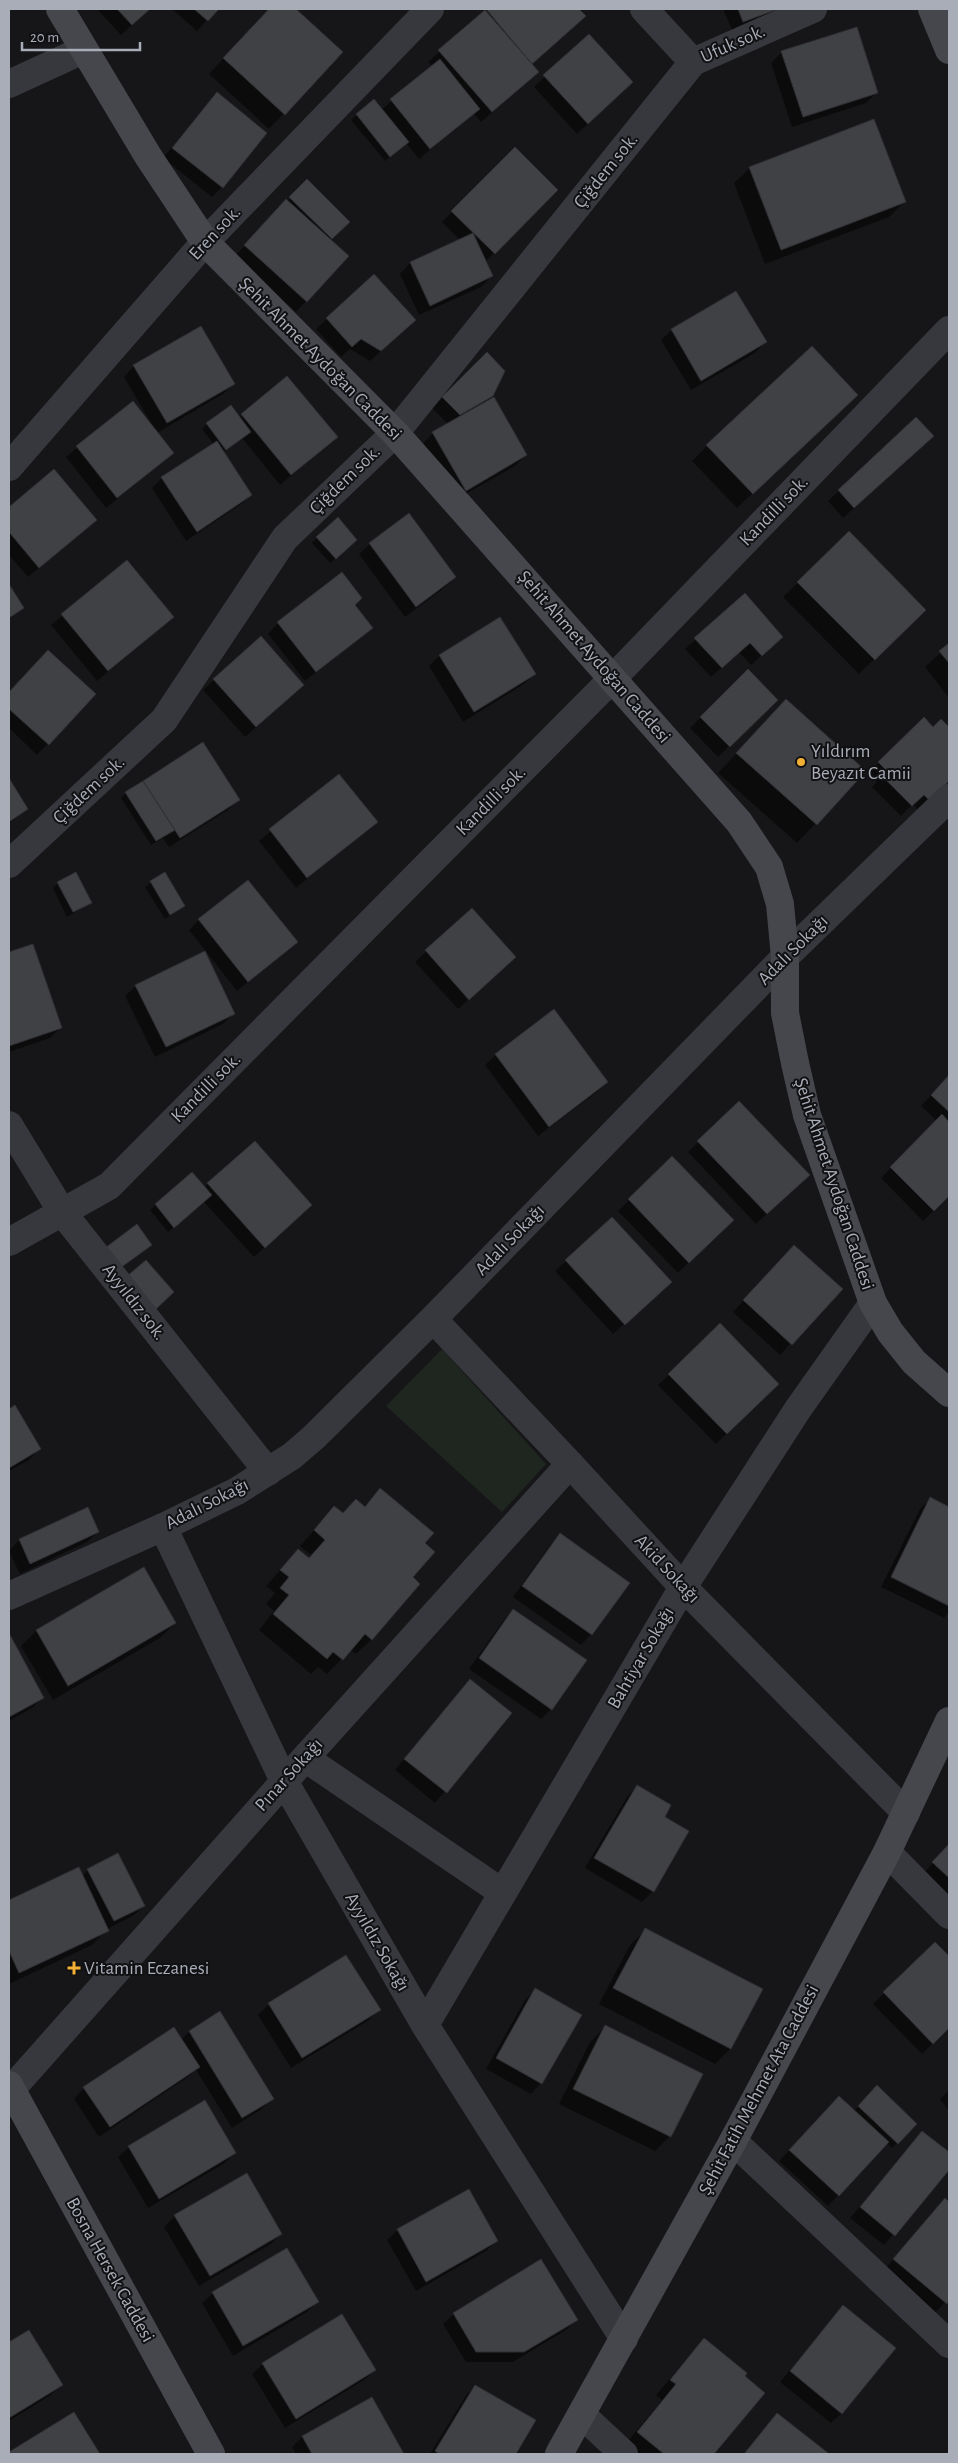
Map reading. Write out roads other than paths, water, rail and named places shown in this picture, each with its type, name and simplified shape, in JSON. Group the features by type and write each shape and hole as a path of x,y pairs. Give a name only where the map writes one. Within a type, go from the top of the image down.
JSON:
{"street":[{"name":"Eren sok.","path":"9,467 205,242 430,9"},
{"name":"Ufuk sok.","path":"644,9 693,62 813,9"},
{"path":"932,9 949,50"},
{"name":"Şehit Ahmet Aydoğan Caddesi","path":"63,10 83,50 148,156 205,242 395,433 739,822 769,867 780,904 785,957 785,1013 807,1115 873,1303 890,1332 914,1362 949,1393"},
{"path":"9,84 83,50"},
{"name":"Çiğdem sok.","path":"9,864 164,720 285,538 395,433 693,62"},
{"name":"Kandilli sok.","path":"9,1242 109,1186 613,678 949,330"},
{"name":"Adalı Sokağı","path":"9,1596 163,1527 237,1491 268,1472 314,1437 432,1319 785,957 949,798"},
{"name":"Ayyıldız sok.","path":"9,1125 62,1212 268,1472"},
{"name":"Bahtiyar Sokağı","path":"425,2025 683,1587 798,1409 873,1303"},
{"name":"Akid Sokağı","path":"432,1319 570,1464 683,1587 906,1813"},
{"name":"Pınar Sokağı","path":"10,2089 570,1464"},
{"name":"Ayyıldız Sokağı","path":"163,1527 284,1781 425,2025 624,2339"},
{"name":"Şehit Fatih Mehmet Ata Caddesi","path":"559,2454 733,2141 887,1852 949,1721"},
{"path":"305,1758 503,1893"},
{"path":"887,1852 949,1914"},
{"name":"Bosna Hersek Caddesi","path":"10,2089 211,2454"},
{"path":"733,2141 949,2344"},
{"path":"582,2415 624,2454"}],"place":[{"name":"Yıldırım Beyazıt Camii","path":"801,762"},
{"name":"Vitamin Eczanesi","path":"74,1968"}]}
